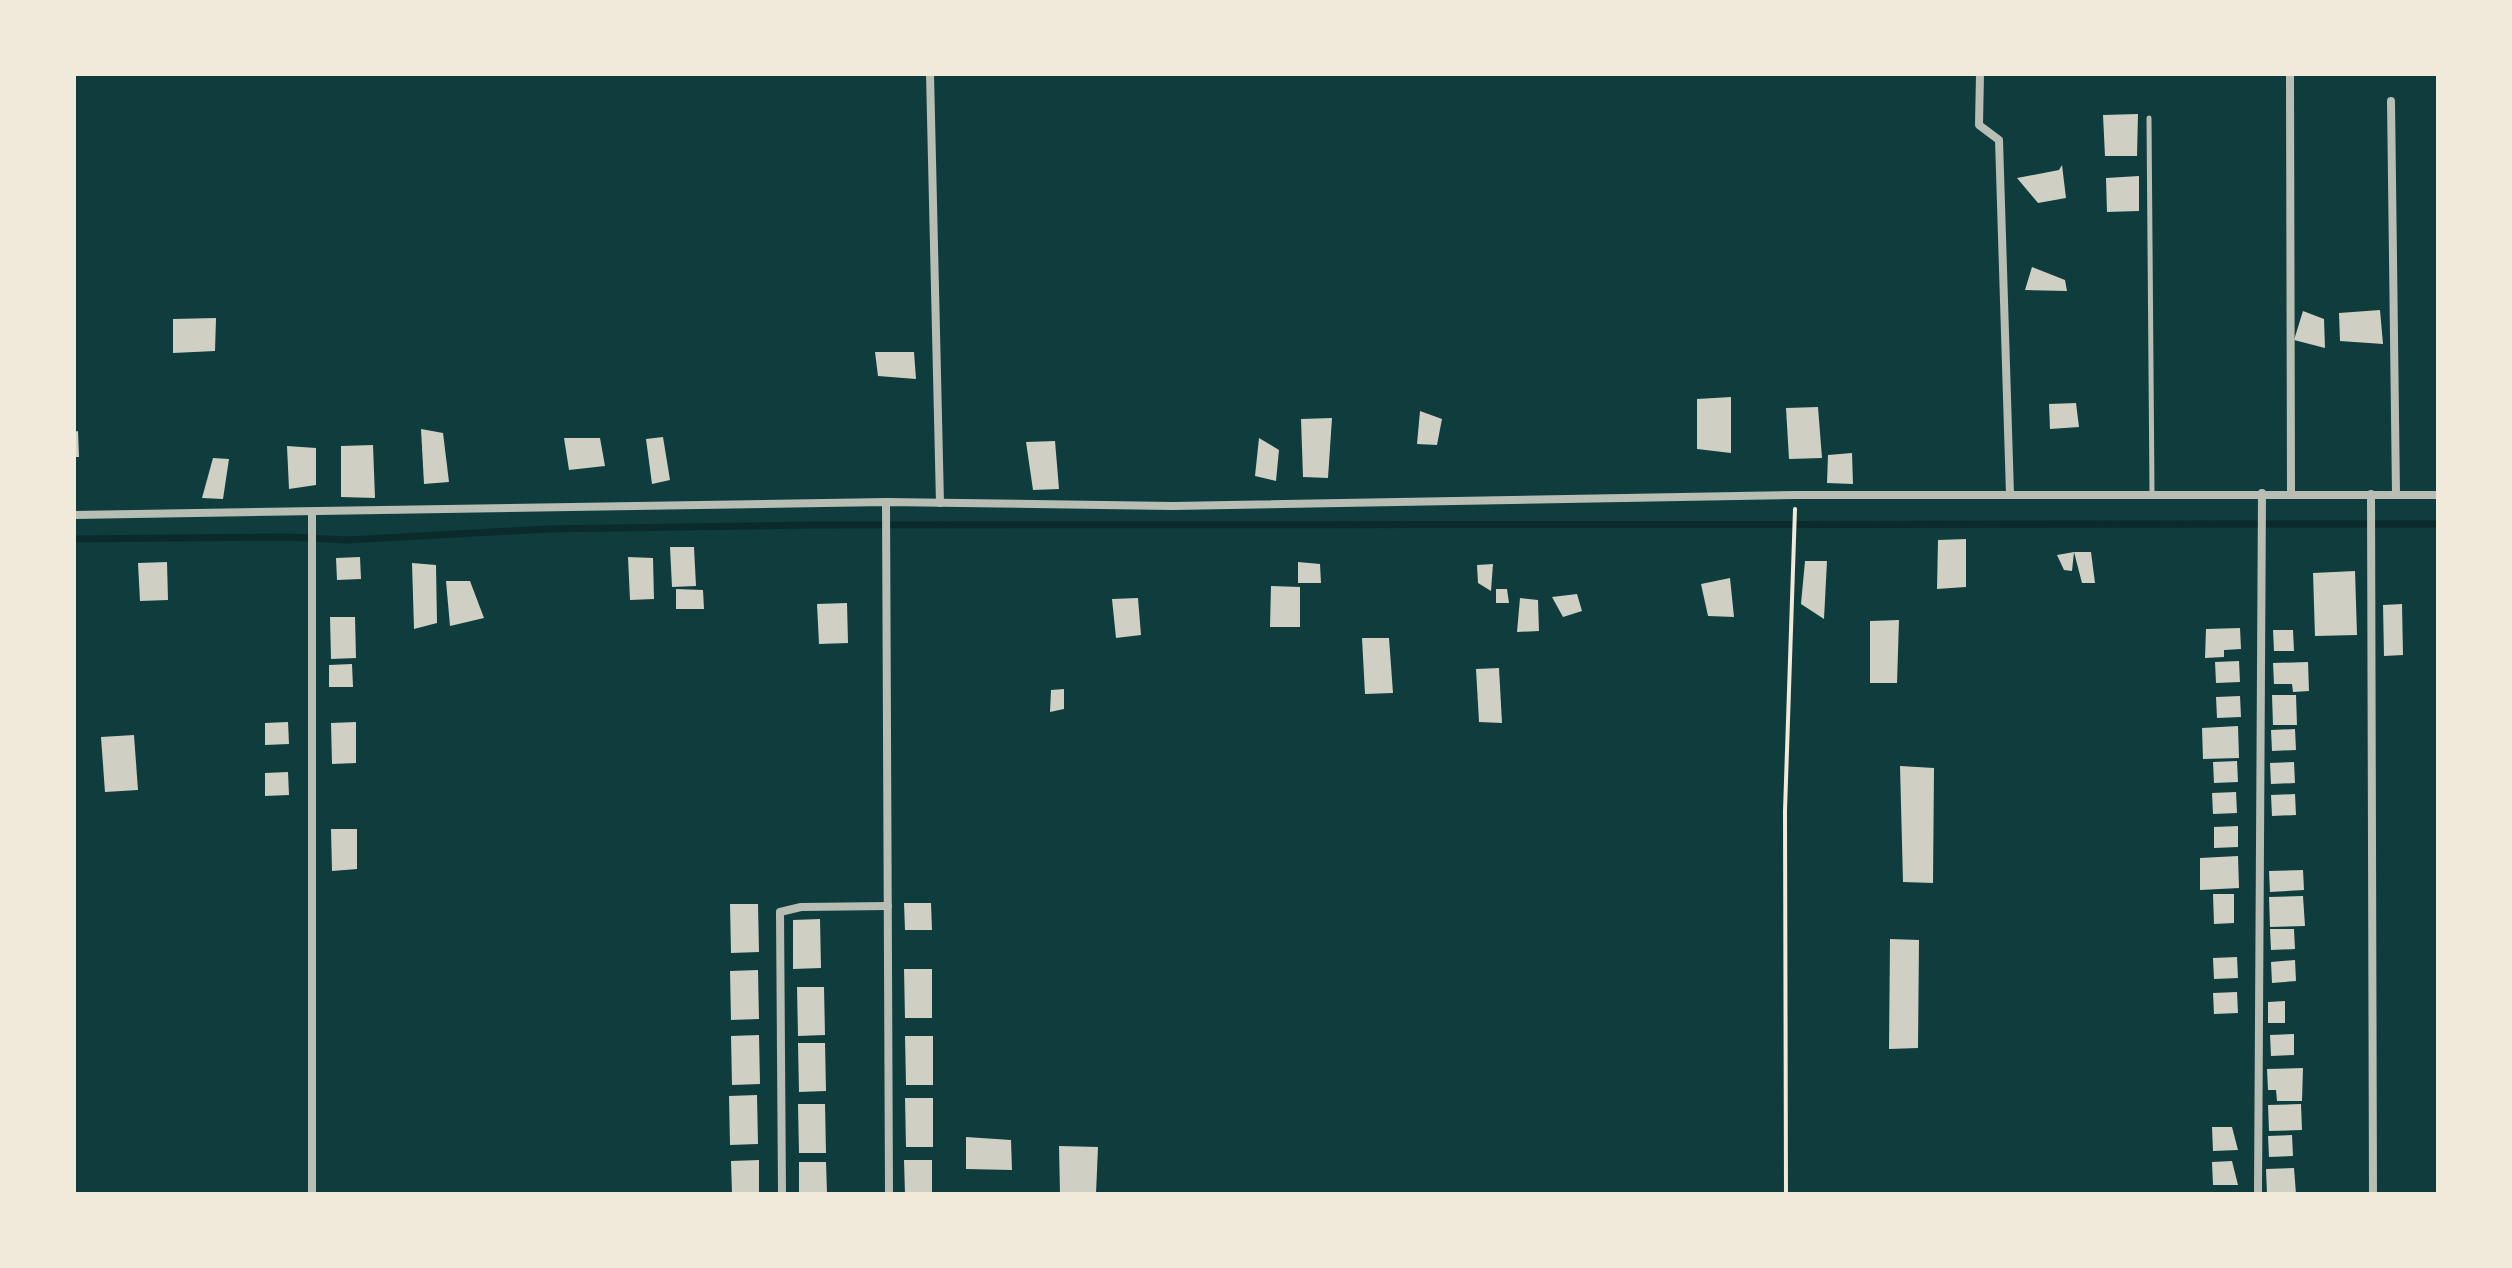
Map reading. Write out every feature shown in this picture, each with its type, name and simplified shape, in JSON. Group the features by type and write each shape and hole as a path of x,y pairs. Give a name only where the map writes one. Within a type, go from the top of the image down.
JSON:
{"street":[{"path":"930,74 940,503"},
{"path":"1980,74 1979,125 1999,140 2010,494"},
{"path":"2290,74 2291,493"},
{"path":"2391,101 2396,494"},
{"path":"2258,1194 2262,493"},
{"path":"74,515 940,503 1173,506 2010,494 2438,495"},
{"path":"2371,494 2373,1194"},
{"path":"886,506 889,1194"},
{"path":"312,512 312,1194"},
{"path":"782,1194 780,912 801,907 888,906"}],"lane":[{"path":"2149,118 2152,493"}],"path":[{"path":"1786,1194 1785,811 1795,509"}],"building":[{"path":"2138,114 2137,156 2105,156 2103,115"},
{"path":"2062,165 2066,198 2038,203 2017,178 2059,170"},
{"path":"2139,176 2139,211 2107,212 2106,178"},
{"path":"2032,267 2065,280 2067,291 2025,290"},
{"path":"2380,310 2383,344 2340,341 2339,313"},
{"path":"2303,311 2324,319 2325,348 2294,340"},
{"path":"216,318 215,351 173,353 173,319"},
{"path":"875,352 914,352 916,379 878,376"},
{"path":"1731,397 1731,453 1697,449 1697,399"},
{"path":"2076,403 2079,427 2050,429 2049,404"},
{"path":"1818,407 1822,458 1789,459 1786,408"},
{"path":"1420,411 1442,419 1437,445 1417,444"},
{"path":"1332,418 1328,478 1303,477 1301,419"},
{"path":"421,429 443,433 449,482 424,484"},
{"path":"78,431 79,457 74,457 74,432"},
{"path":"663,437 670,480 652,484 646,439"},
{"path":"564,438 600,438 605,466 569,470"},
{"path":"1259,438 1279,450 1276,481 1255,476"},
{"path":"1055,441 1059,489 1033,490 1026,442"},
{"path":"373,445 375,498 341,497 341,446"},
{"path":"287,446 316,448 316,485 289,489"},
{"path":"1852,453 1853,484 1827,483 1828,455"},
{"path":"213,458 229,459 223,499 202,498"},
{"path":"1966,539 1966,587 1937,589 1938,540"},
{"path":"670,547 694,547 696,586 672,587"},
{"path":"2074,552 2072,571 2064,570 2057,555"},
{"path":"2074,552 2091,552 2095,583 2082,583"},
{"path":"360,557 361,579 337,580 336,558"},
{"path":"628,557 653,558 654,599 630,600"},
{"path":"1805,561 1827,561 1824,619 1801,604"},
{"path":"167,562 168,600 140,601 138,563"},
{"path":"1298,562 1320,564 1321,583 1298,583"},
{"path":"412,563 436,565 437,623 414,629"},
{"path":"1493,564 1491,591 1478,583 1477,565"},
{"path":"2355,571 2357,635 2315,636 2313,573"},
{"path":"1730,578 1734,617 1708,616 1701,584"},
{"path":"446,581 470,581 484,618 450,626"},
{"path":"1271,586 1300,587 1300,627 1270,627"},
{"path":"676,589 703,590 704,609 676,609"},
{"path":"1496,589 1507,589 1509,603 1496,603"},
{"path":"1577,594 1582,611 1563,617 1552,597"},
{"path":"1138,598 1141,635 1116,638 1112,599"},
{"path":"1520,598 1538,600 1539,631 1517,632"},
{"path":"847,603 848,643 819,644 817,604"},
{"path":"2402,604 2403,655 2384,656 2383,605"},
{"path":"330,617 355,617 356,658 331,659"},
{"path":"1899,620 1897,683 1870,683 1870,621"},
{"path":"2240,628 2241,649 2224,650 2224,657 2205,658 2206,629"},
{"path":"2273,630 2293,630 2294,651 2274,651"},
{"path":"1362,638 1389,638 1393,693 1365,694"},
{"path":"2239,661 2240,682 2216,683 2215,662"},
{"path":"2308,662 2309,691 2293,692 2292,684 2274,684 2273,663"},
{"path":"352,664 353,687 329,687 329,665"},
{"path":"1499,668 1502,723 1479,722 1476,669"},
{"path":"1064,689 1064,709 1050,712 1051,690"},
{"path":"2272,695 2296,695 2297,725 2273,725"},
{"path":"2240,696 2241,717 2217,718 2216,697"},
{"path":"288,722 289,744 265,745 265,723"},
{"path":"356,722 356,763 332,764 331,723"},
{"path":"2238,726 2239,758 2203,759 2202,728"},
{"path":"2295,729 2296,750 2272,751 2271,730"},
{"path":"134,735 138,790 105,792 101,737"},
{"path":"2237,761 2238,782 2214,783 2213,762"},
{"path":"2294,762 2295,783 2271,784 2270,763"},
{"path":"1900,766 1934,768 1933,883 1903,882"},
{"path":"288,772 289,795 265,796 265,773"},
{"path":"2236,792 2237,813 2213,814 2212,793"},
{"path":"2295,794 2296,815 2272,816 2271,795"},
{"path":"2238,826 2238,847 2214,848 2214,827"},
{"path":"331,829 357,829 357,869 332,871"},
{"path":"2238,856 2239,888 2200,890 2200,858"},
{"path":"2303,870 2304,890 2270,892 2269,871"},
{"path":"2213,894 2234,894 2234,923 2214,924"},
{"path":"2303,896 2305,926 2270,927 2269,897"},
{"path":"904,903 931,903 932,930 905,930"},
{"path":"730,904 758,904 759,952 731,953"},
{"path":"820,919 821,968 793,969 793,920"},
{"path":"2270,929 2294,929 2295,949 2271,950"},
{"path":"1890,939 1919,940 1918,1048 1889,1049"},
{"path":"2237,957 2238,978 2214,979 2213,958"},
{"path":"2295,960 2296,981 2272,983 2271,962"},
{"path":"904,969 932,969 932,1018 905,1018"},
{"path":"758,970 759,1019 731,1020 730,971"},
{"path":"797,987 824,987 825,1035 798,1036"},
{"path":"2237,992 2238,1013 2214,1014 2213,993"},
{"path":"2285,1001 2285,1023 2268,1023 2268,1002"},
{"path":"2294,1034 2294,1055 2271,1056 2270,1035"},
{"path":"759,1035 760,1084 732,1085 731,1036"},
{"path":"905,1036 933,1036 933,1085 906,1085"},
{"path":"798,1043 825,1043 826,1091 799,1092"},
{"path":"2303,1068 2302,1101 2277,1101 2276,1090 2268,1090 2267,1069"},
{"path":"757,1095 758,1144 730,1145 729,1096"},
{"path":"905,1098 933,1098 933,1147 906,1147"},
{"path":"798,1104 825,1104 826,1153 799,1153"},
{"path":"2301,1104 2302,1130 2269,1131 2268,1105"},
{"path":"2212,1127 2232,1127 2238,1150 2213,1151"},
{"path":"2292,1135 2293,1156 2269,1157 2268,1136"},
{"path":"966,1137 1011,1140 1012,1170 966,1169"},
{"path":"1059,1146 1098,1147 1096,1194 1060,1194"},
{"path":"759,1160 759,1194 732,1194 731,1161"},
{"path":"904,1160 932,1160 932,1194 905,1194"},
{"path":"2232,1161 2238,1185 2213,1185 2212,1162"},
{"path":"799,1162 826,1162 827,1194 799,1194"},
{"path":"2294,1168 2296,1194 2267,1194 2266,1169"}],"waterway":[{"path":"74,539 287,537 347,540 547,529 810,525 2438,524"}]}
